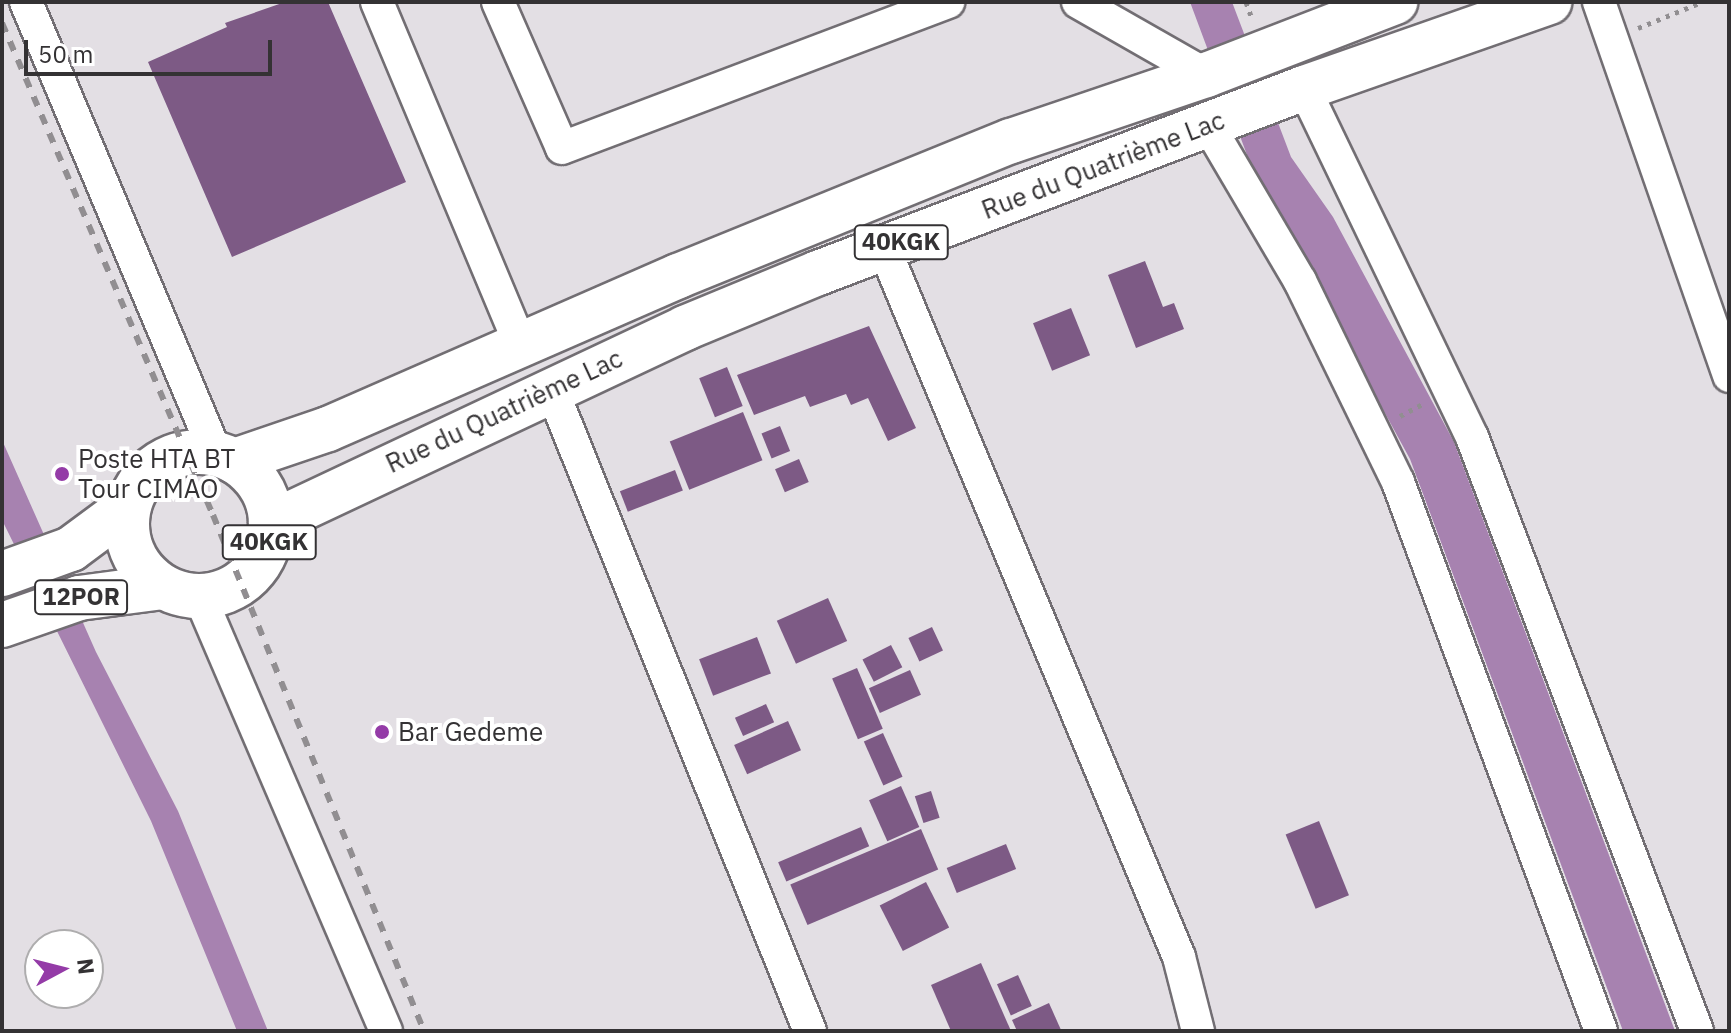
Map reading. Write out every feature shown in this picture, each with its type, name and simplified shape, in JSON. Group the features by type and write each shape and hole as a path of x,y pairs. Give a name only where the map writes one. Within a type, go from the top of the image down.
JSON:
{"main road":[{"name":"Rue du Quatrième Lac","path":"225,457 328,429 678,276 1011,141 1206,75 1395,2"},
{"name":"Rue du Quatrième Lac","path":"271,523 685,328 884,248 1304,88 1549,2"},
{"name":"40KGK","path":"129,506 147,473 162,461 179,454 225,457 261,487 271,523 269,542 251,575 227,591 182,592"},
{"name":"12POR","path":"2,574 71,549 129,506"},
{"path":"129,506 133,553 182,592"},
{"name":"12POR","path":"2,625 79,598 182,592"}],"street":[{"path":"26,2 225,457"},
{"path":"377,2 521,347"},
{"path":"498,2 562,148 948,2"},
{"path":"1078,2 1206,75"},
{"path":"1599,2 1720,328 1729,376"},
{"path":"1304,88 1447,391 1472,437 1697,1031"},
{"path":"1208,125 1300,281 1398,482 1601,1031"},
{"path":"884,248 1179,957 1198,1031"},
{"path":"552,390 810,1031"},
{"path":"182,592 386,1031"}],"path":[{"path":"1612,38 1702,2"},
{"path":"1374,430 1447,391"}],"shaded area":[{"path":"1190,2 1232,2 1291,157 1333,217 1454,442 1675,1031 1623,1031 1410,459 1253,171"},
{"path":"2,440 96,652 178,811 268,1031 237,1031 151,821 2,520"}],"building":[{"path":"285,2 328,2 406,182 232,257 148,62 227,27 225,23"},
{"path":"1145,261 1163,307 1174,303 1184,329 1136,348 1108,275"},
{"path":"1071,308 1090,355 1052,371 1033,323"},
{"path":"869,326 916,428 888,441 868,398 851,405 846,394 810,407 805,396 754,415 737,375"},
{"path":"727,367 743,406 715,417 699,378"},
{"path":"743,412 762,460 689,490 670,442"},
{"path":"780,426 790,451 772,459 761,433"},
{"path":"799,459 809,482 785,492 775,469"},
{"path":"675,470 683,491 628,512 620,491"},
{"path":"828,598 847,641 796,664 777,621"},
{"path":"932,627 943,651 919,662 908,638"},
{"path":"757,637 771,673 713,696 699,659"},
{"path":"891,645 902,667 874,682 862,660"},
{"path":"857,668 883,729 858,739 832,679"},
{"path":"910,670 921,695 880,713 869,688"},
{"path":"766,704 774,722 743,736 735,718"},
{"path":"788,721 801,750 747,774 734,745"},
{"path":"883,733 903,777 883,785 864,742"},
{"path":"901,786 919,827 887,841 869,800"},
{"path":"931,791 940,818 923,823 915,796"},
{"path":"1319,821 1349,895 1316,909 1286,834"},
{"path":"861,827 869,846 786,881 778,862"},
{"path":"921,829 938,870 807,925 790,884"},
{"path":"1006,844 1016,869 957,893 947,868"},
{"path":"926,882 949,927 903,951 880,906"},
{"path":"981,963 1011,1031 951,1031 931,985"},
{"path":"1018,975 1032,1006 1011,1015 997,984"},
{"path":"1049,1003 1061,1030 1017,1031 1012,1020"}],"railway":[{"path":"2,23 213,515 424,1031"}],"place":[{"name":"Poste HTA BT Tour CIMAO","path":"62,474"},
{"name":"Bar Gedeme","path":"382,732"}]}
